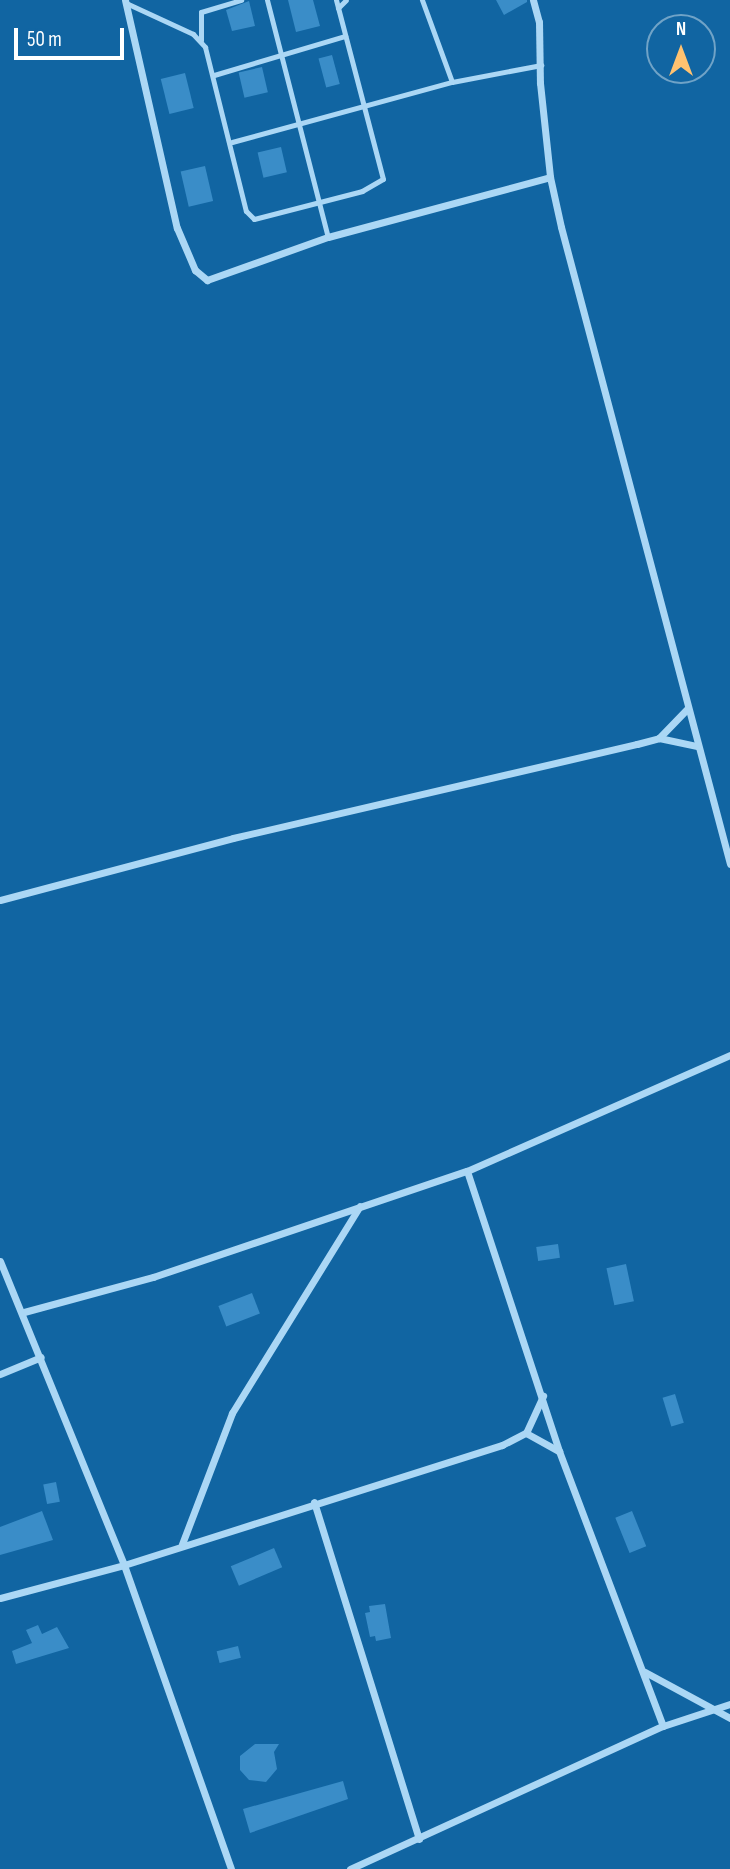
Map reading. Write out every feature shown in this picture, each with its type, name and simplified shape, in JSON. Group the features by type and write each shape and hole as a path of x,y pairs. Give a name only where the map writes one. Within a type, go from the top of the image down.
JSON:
{"street":[{"path":"533,0 539,22 550,177 687,709 730,864"},
{"path":"126,2 177,228 195,270 207,280 220,278 328,237 550,177"},
{"path":"659,738 687,709"},
{"path":"0,900 233,838 659,738 697,746"},
{"path":"24,1312 153,1277 467,1171 730,1055"},
{"path":"467,1171 559,1451 645,1672 663,1726"},
{"path":"182,1544 232,1413 360,1206"},
{"path":"0,1261 24,1312 124,1565 231,1869"},
{"path":"0,1374 41,1357"},
{"path":"0,1598 124,1565 314,1502 502,1445 526,1433 537,1418 542,1396"},
{"path":"526,1433 559,1451"},
{"path":"314,1502 419,1839"},
{"path":"645,1672 730,1717"},
{"path":"350,1869 663,1726 730,1704"}],"lane":[{"path":"241,0 201,12 201,40 214,75 249,217 269,217 362,191 383,178 336,0"},
{"path":"267,0 328,237"},
{"path":"338,8 346,0"},
{"path":"422,0 452,82"},
{"path":"126,2 201,40"},
{"path":"214,75 345,36"},
{"path":"232,142 452,82 541,65"}],"building":[{"path":"288,0 313,0 320,26 296,32"},
{"path":"496,0 527,0 527,2 504,15"},
{"path":"249,1 255,26 232,31 226,10"},
{"path":"332,55 340,84 326,88 318,59"},
{"path":"262,67 268,92 244,98 239,72"},
{"path":"185,73 194,108 169,114 161,79"},
{"path":"281,147 287,172 263,178 258,152"},
{"path":"205,166 213,201 189,207 181,172"},
{"path":"558,1244 560,1258 538,1261 536,1247"},
{"path":"626,1264 634,1301 614,1305 606,1268"},
{"path":"252,1293 260,1314 226,1326 218,1306"},
{"path":"675,1394 684,1423 671,1426 663,1398"},
{"path":"56,1482 60,1502 47,1504 43,1484"},
{"path":"42,1511 53,1540 0,1555 0,1527"},
{"path":"632,1511 646,1546 630,1553 615,1518"},
{"path":"274,1548 282,1567 239,1586 231,1566"},
{"path":"385,1604 391,1638 376,1641 375,1636 370,1637 365,1613 370,1612 369,1606"},
{"path":"38,1625 42,1634 57,1627 69,1648 16,1664 12,1651 32,1643 26,1630"},
{"path":"238,1646 241,1658 220,1663 217,1651"},
{"path":"255,1744 279,1744 274,1752 277,1769 266,1782 249,1780 240,1770 240,1756"},
{"path":"343,1781 348,1799 250,1833 243,1809"}]}
